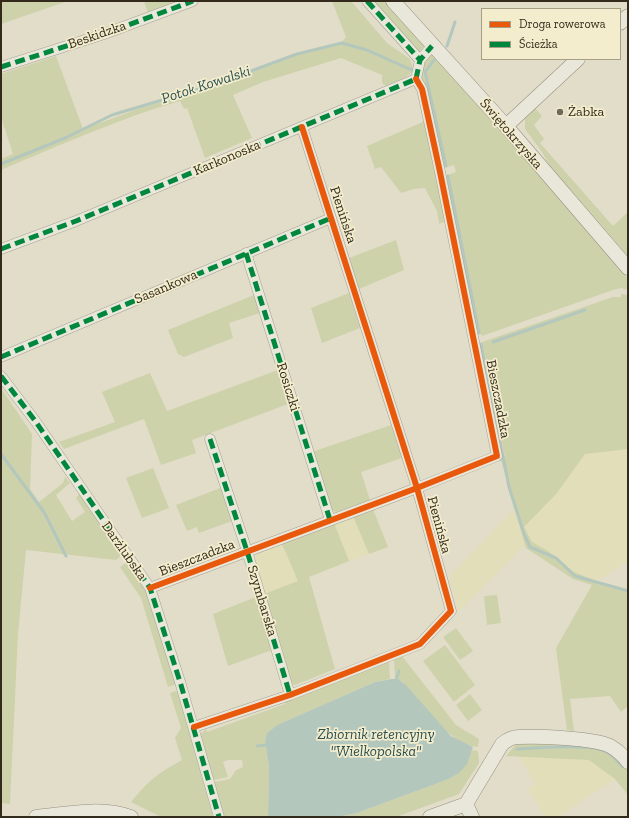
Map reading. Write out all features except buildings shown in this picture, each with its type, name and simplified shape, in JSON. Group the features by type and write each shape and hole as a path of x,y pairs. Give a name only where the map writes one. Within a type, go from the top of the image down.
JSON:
{"street":[{"name":"Beskidzka","path":"1,68 104,34 192,1"},
{"path":"367,1 420,60"},
{"name":"Świętokrzyska","path":"393,1 432,46 506,126 628,268"},
{"path":"416,79 420,60 432,46"},
{"path":"506,126 577,60"},
{"name":"Karkonoska","path":"1,249 76,221 416,79"},
{"name":"Bieszczadzka","path":"150,588 417,488 497,456 440,172 422,89 416,79"},
{"name":"Pienińska","path":"194,727 290,695 420,644 451,611 417,488 302,127"},
{"name":"Sasankowa","path":"1,357 331,218"},
{"name":"Rosiczki","path":"246,253 330,520"},
{"name":"Darżlubska","path":"1,376 36,422 150,588 194,727 219,817"},
{"name":"Szymbarska","path":"210,439 247,551 290,695"},
{"path":"430,817 466,804 502,744 510,738 564,738 600,742 621,753 628,762"},
{"path":"466,804 472,817"},
{"path":"36,817 100,811 113,812 130,817"}],"shaded area":[{"path":"628,449 628,562 596,581 574,572 548,551 532,542 524,527 557,493 585,454"},
{"path":"514,509 526,544 459,611 449,577"},
{"path":"353,516 369,554 349,561 334,523"},
{"path":"282,544 298,581 264,594 254,559 256,553"},
{"path":"518,756 589,760 615,779 558,817 545,817 528,789 536,784"}],"green space":[{"path":"1,1 68,1 1,24"},
{"path":"144,1 180,1 148,13"},
{"path":"332,1 351,1 387,43 410,59 413,69 412,72 406,77 386,86 382,83 382,75 341,58 263,82 233,95 252,138 205,158 187,108 184,109 180,101 112,124 1,170 1,159 13,154 1,117 1,74 56,56 83,129 141,108 216,86 303,53 340,44 346,37"},
{"path":"371,1 387,1 421,40 424,46 419,52"},
{"path":"431,55 434,55 628,278 628,290 621,288 613,290 482,336 481,334 477,334 445,176 456,172 454,165 443,168 422,79 423,65 426,59"},
{"path":"533,106 542,116 534,125 544,139 540,143 613,226 628,212 628,256 571,190 556,178 542,152 525,129 525,117"},
{"path":"425,121 448,220 439,224 437,211 425,188 414,189 401,193 381,167 375,169 367,146"},
{"path":"396,240 404,270 359,289 349,258"},
{"path":"349,293 360,328 322,343 311,308"},
{"path":"621,294 628,295 628,449 585,454 557,493 524,527 532,542 548,551 574,572 596,581 628,589 628,706 621,712 610,696 570,699 574,731 567,730 556,648 592,585 573,579 526,548 501,460 505,457 482,342 613,297 621,297"},
{"path":"254,295 260,313 229,323 233,338 184,357 178,354 168,330"},
{"path":"278,370 288,404 192,440 196,453 161,465 144,419 64,449 59,442 115,422 102,392 150,373 167,411"},
{"path":"1,388 32,434 30,489 39,502 63,483 65,477 70,483 56,495 72,521 85,512 76,498 80,493 122,555 116,560 26,550 18,634 10,804 1,803"},
{"path":"391,425 402,458 361,472 370,500 336,512 330,509 312,452"},
{"path":"153,468 169,508 142,518 126,478"},
{"path":"223,487 232,521 199,533 197,527 187,531 176,505"},
{"path":"373,509 388,547 369,554 353,516"},
{"path":"334,523 349,561 309,577 335,669 295,685 290,682 264,594 298,581 282,544"},
{"path":"127,562 144,587 176,683 174,685 168,687 141,598 120,567"},
{"path":"497,595 501,623 487,625 484,596"},
{"path":"256,597 272,650 228,666 213,614"},
{"path":"456,628 473,651 460,660 443,637"},
{"path":"445,645 475,685 454,702 423,661"},
{"path":"402,656 456,725 479,739 478,747 466,744 455,738 435,719 408,688 398,679 395,679 394,659"},
{"path":"389,661 390,679 375,682 277,725 267,733 265,741 269,767 268,817 224,817 214,784 215,782 230,779 236,770 243,767 242,760 228,760 223,762 228,777 213,780 200,735 206,729 207,732 285,704 285,701"},
{"path":"176,691 178,692 213,817 161,817 131,802 154,778 182,760 175,738 181,728 170,693"},
{"path":"470,694 482,710 468,721 456,705"},
{"path":"518,742 599,747 618,756 628,767 628,795 615,779 589,760 506,756"},
{"path":"472,750 478,751 479,763 459,794 396,817 337,817 357,813 449,779 464,767"}],"water":[{"name":"Zbiornik retencyjny \"Wielkopolska\"","path":"398,679 406,685 451,736 473,747 467,764 459,773 449,779 357,813 337,817 268,817 269,767 265,741 267,733 277,725 375,682"}],"waterway":[{"path":"447,46 455,22"},
{"name":"Potok Kowalski","path":"1,164 65,138 112,115 216,84 297,54 342,43 367,50 414,71"},
{"path":"434,60 425,72 446,166"},
{"path":"448,176 479,333"},
{"path":"493,342 585,310"},
{"path":"481,344 509,487 524,534 530,547 556,558 575,576 628,591"},
{"path":"1,454 44,512 66,556"},
{"path":"395,683 399,671"},
{"path":"257,746 269,745"},
{"path":"517,749 564,747 600,749 611,755 623,767"}],"marked path":[{"path":"1,67 104,34 193,1"},
{"path":"367,1 420,60"},
{"path":"416,79 420,60 432,46"},
{"path":"1,249 76,221 416,79"},
{"path":"1,357 331,218"},
{"path":"246,253 330,520"},
{"path":"1,376 36,422 150,588 181,685 219,817"},
{"path":"210,439 247,551 290,695"}],"cycle path":[{"path":"150,588 417,488 497,456 440,172 422,89 416,79"},
{"path":"194,727 290,695 420,644 451,611 417,488 302,127"}],"place":[{"name":"Żabka","path":"560,112"}]}
